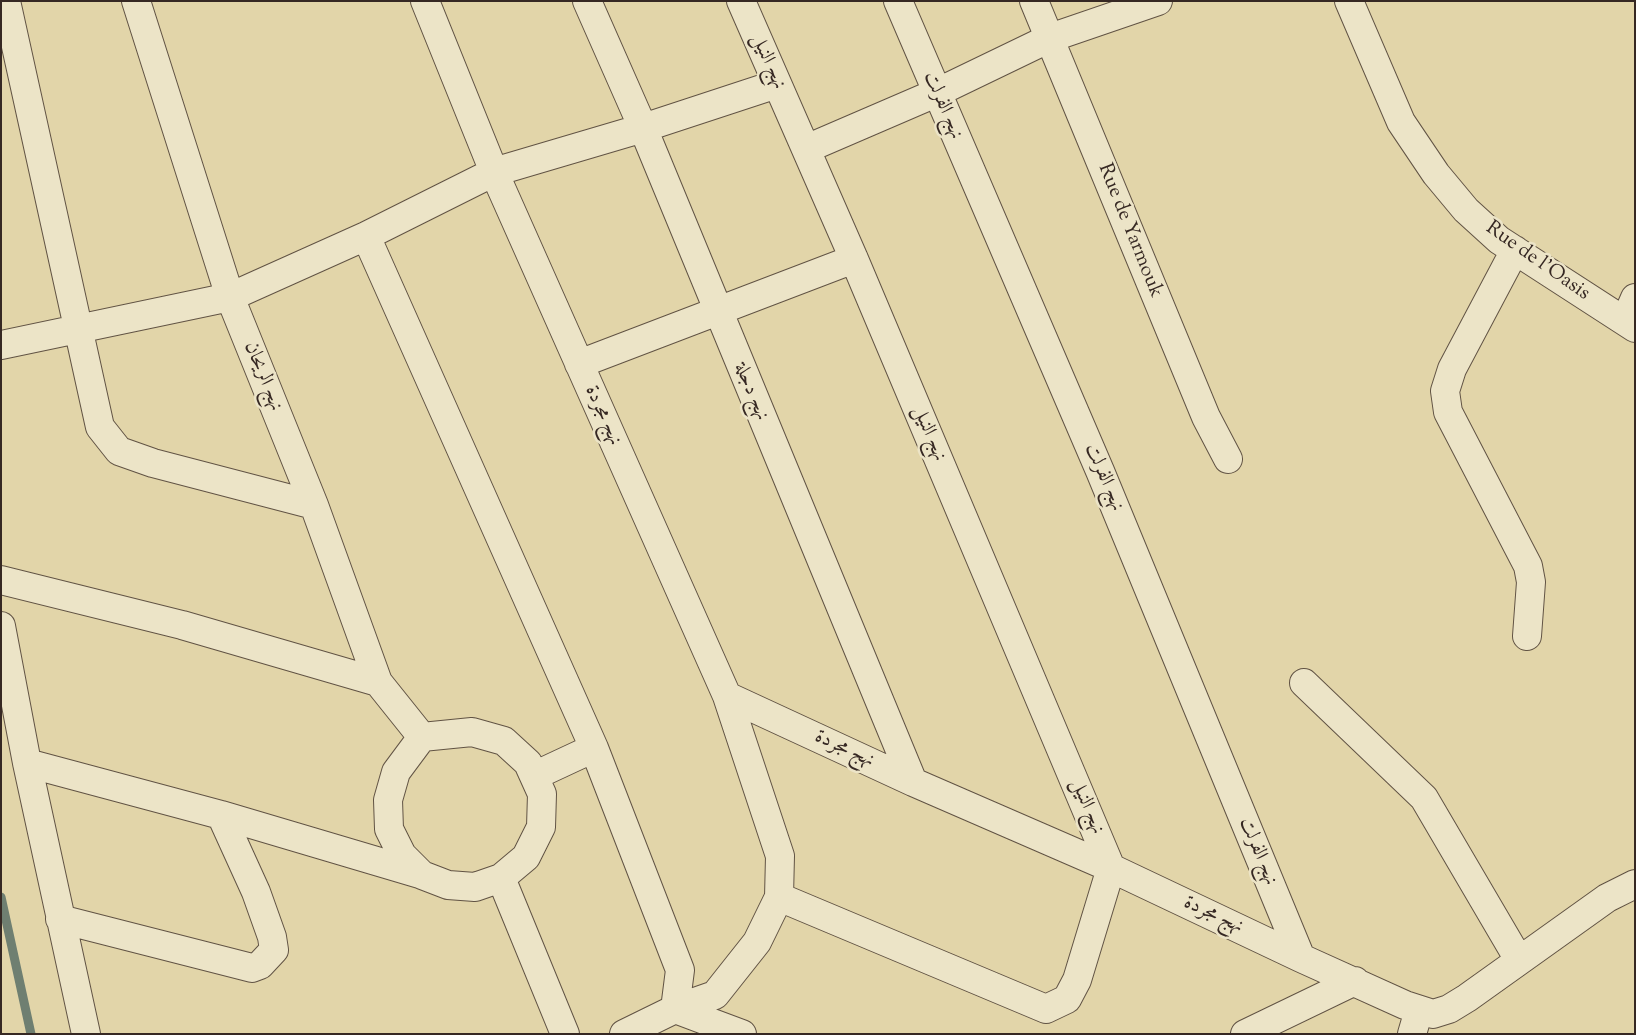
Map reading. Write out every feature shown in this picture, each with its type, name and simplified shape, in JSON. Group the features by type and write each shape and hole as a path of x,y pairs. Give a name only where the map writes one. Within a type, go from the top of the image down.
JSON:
{"street":[{"path":"6,1 100,427 119,451 153,463 314,504"},
{"name":"نهج الريحان","path":"136,1 230,297 314,504 378,682 422,737"},
{"name":"نهج مجردة","path":"425,1 494,172 728,696 913,782 1111,868 1301,958 1355,980 1416,1022 1449,1009 1608,898 1635,884"},
{"name":"نهج دجلة","path":"587,1 643,128 913,782"},
{"name":"نهج النيل","path":"740,1 854,259 1111,868"},
{"name":"نهج الفرلت","path":"898,1 1100,471 1301,958"},
{"name":"Rue de Yarmouk","path":"1034,1 1206,417 1228,460"},
{"path":"806,149 936,93 1050,38 1158,1"},
{"name":"Rue de l'Oasis","path":"1349,1 1401,122 1436,174 1466,210 1499,240 1632,316"},
{"path":"1,345 80,330 230,297 366,236 494,172 643,128 777,84"},
{"path":"366,236 594,748 680,970 676,1009"},
{"path":"1515,250 1452,369 1445,390 1448,412 1528,566 1531,582 1527,636"},
{"path":"579,364 718,313 854,259"},
{"path":"1,580 182,625 378,682"},
{"path":"1,626 27,763 86,1034"},
{"path":"1304,683 1424,798 1519,960"},
{"path":"624,1034 676,1009 715,995 757,942 779,897 780,856 728,696"},
{"path":"27,763 221,815 422,875 448,885 475,886 501,878 526,857 541,827 542,794 528,763 504,741 472,732 422,737 396,772 388,800 389,829 402,855 422,875"},
{"path":"534,776 594,748"},
{"path":"60,920 252,968 260,965 274,950 272,937 256,892 221,815"},
{"path":"779,897 1046,1009 1067,999 1077,980 1111,868"},
{"path":"501,878 565,1034"},
{"path":"1608,898 1635,908"},
{"path":"1245,1034 1355,980"},
{"path":"676,1009 742,1034"}],"waterway":[{"path":"1,897 31,1034"}]}
